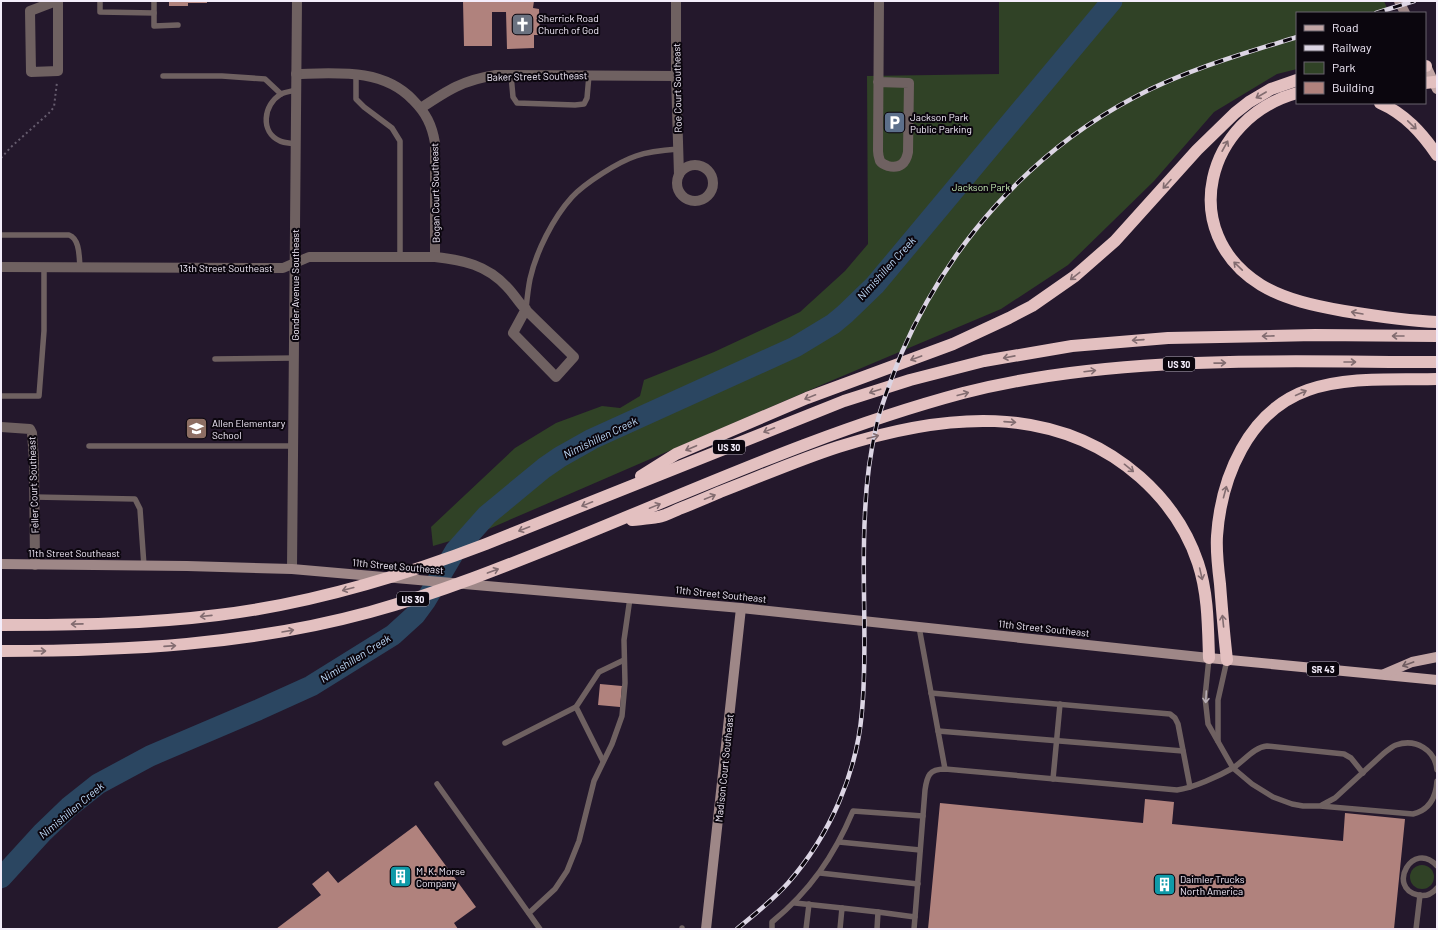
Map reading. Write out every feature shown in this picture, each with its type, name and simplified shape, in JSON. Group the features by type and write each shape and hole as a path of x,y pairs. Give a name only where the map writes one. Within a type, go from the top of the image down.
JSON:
{"highway":[{"path":"614,493 676,454 807,398 953,344 1032,306 1075,276 1095,259 1119,236 1222,124 1249,102 1271,89 1296,80"},
{"path":"1296,93 1275,101 1253,115 1229,140 1220,156 1214,172 1210,206 1216,232 1223,248 1246,274 1260,284 1284,296 1320,306 1351,312 1411,321 1437,322"},
{"path":"1382,104 1400,114 1414,126 1437,155"},
{"name":"US 30","path":"1,625 144,622 220,615 298,601 369,584 445,560 844,401 939,372 1030,353 1072,346 1168,338 1245,336 1437,336"},
{"name":"US 30","path":"1,651 82,651 191,644 249,637 313,626 373,611 418,598 492,572 837,432 925,404 1006,384 1055,375 1135,366 1270,362 1437,362"},
{"path":"1227,660 1217,555 1219,520 1223,497 1232,469 1253,431 1277,406 1308,390 1348,382 1437,379"},
{"path":"619,521 660,517 794,462 880,435 916,428 966,422 992,421 1036,425 1069,434 1106,452 1130,468 1156,492 1164,502 1182,527 1199,564 1206,601 1209,658"}],"main road":[{"path":"1426,67 1433,84"},
{"path":"1381,675 1412,662 1437,657"},
{"name":"11th Street Southeast","path":"1209,658 1437,680"}],"street":[{"path":"57,1 58,71 31,72 30,11 57,1"},
{"name":"Gonder Avenue Southeast","path":"292,569 297,1"},
{"name":"Roe Court Southeast","path":"676,1 676,76 679,175"},
{"path":"878,82 909,83 907,159 902,165 894,167 885,165 880,160 878,151 878,82 879,1"},
{"path":"1399,1 1404,12"},
{"path":"296,74 356,74 369,76 387,82 409,96 421,108"},
{"name":"Baker Street Southeast","path":"421,108 450,89 482,77 511,75 676,76"},
{"name":"Bogan Court Southeast","path":"421,108 429,121 435,143 436,257"},
{"name":"13th Street Southeast","path":"1,267 282,268 295,264 308,257 436,257 470,262 486,270 506,286 526,309 574,357 556,377 513,333 526,309"},
{"name":"Feller Court Southeast","path":"1,427 30,430 32,433 34,460 35,565"},
{"name":"11th Street Southeast","path":"1,564 292,569 630,597 1209,658"},
{"name":"Madison Court Southeast","path":"706,929 741,608"}],"lane":[{"path":"100,1 100,12 154,12"},
{"path":"154,1 154,26 178,26"},
{"path":"356,74 356,99 364,107 392,128 400,141 400,257"},
{"path":"511,75 513,97 517,103 575,105 584,104 587,98 589,75"},
{"path":"163,76 265,78 281,94"},
{"path":"296,90 281,94 272,103 266,114 267,128 273,136 281,142 296,144"},
{"path":"526,309 530,279 540,249 560,212 572,197 609,169 634,156 649,152 678,149"},
{"path":"1,235 68,235 73,237 76,242 80,267"},
{"path":"1,396 39,396 44,330 44,267"},
{"path":"215,359 295,358"},
{"path":"89,446 294,446"},
{"path":"34,497 135,499 140,508 144,566"},
{"path":"529,913 554,889 567,871 578,841 594,781 612,744 622,716 625,683 624,640 630,597"},
{"path":"920,627 945,769"},
{"path":"1209,658 1205,697 1208,724 1233,768 1252,784 1278,799 1303,806 1320,806 1410,814 1424,810 1432,802 1435,796 1437,781"},
{"path":"505,743 576,707 599,672 624,660"},
{"path":"1218,741 1218,700 1227,660"},
{"path":"931,693 1172,715 1178,724 1190,787"},
{"path":"1053,779 1060,704"},
{"path":"576,707 603,761"},
{"path":"938,731 1183,751"},
{"path":"1320,806 1335,798 1391,748 1407,743 1418,745 1427,750 1434,757 1437,770"},
{"path":"914,929 925,790 927,777 934,770 945,769 1170,790 1190,787 1233,768 1262,747 1271,746 1344,754 1351,758 1363,773"},
{"path":"437,784 540,929"},
{"path":"772,929 772,922 795,903 820,873 839,842 853,811 922,816"},
{"path":"839,842 920,850"},
{"path":"1437,866 1430,860 1421,858 1412,861 1406,867 1403,876 1405,886 1412,892 1420,895 1430,894 1437,888"},
{"path":"820,873 918,884"},
{"path":"1416,929 1420,895"},
{"path":"795,903 915,917"},
{"path":"806,929 809,904"},
{"path":"840,929 842,908"},
{"path":"877,929 878,912"}],"path":[{"path":"1,158 11,147 49,114 54,107 58,71"}],"green space":[{"name":"Jackson Park","path":"999,1 1384,1 1389,12 1296,12 1296,69 1277,74 1214,112 1154,181 1068,265 1001,309 484,531 433,546 431,527 515,448 556,423 602,406 620,408 640,396 644,380 714,352 800,312 845,271 868,244 867,76 999,74"},
{"path":"1417,865 1427,865 1434,872 1434,882 1427,889 1417,889 1410,882 1410,872"}],"building":[{"path":"169,1 207,1 207,3 188,3 188,6 169,6"},
{"name":"Sherrick Road Church of God","path":"463,1 534,1 533,8 539,9 540,35 534,35 534,48 507,49 506,12 492,12 492,46 464,46"},
{"path":"600,684 622,686 620,707 598,705"},
{"name":"Daimler Trucks North America","path":"1145,799 1174,802 1172,824 1343,841 1345,813 1405,819 1394,929 928,929 940,803 1143,823"},
{"name":"M. K. Morse Company","path":"416,825 476,907 454,923 458,929 276,929 321,895 312,884 328,871 338,883"}],"waterway":[{"name":"Nimishillen Creek","path":"1,878 42,833 69,807 98,784 150,756 311,686 393,635 415,615 426,600 455,551 487,515 544,468 560,457 592,439 795,347 833,324 875,285 1112,1"}],"railway":[{"path":"1379,12 1414,1"},
{"path":"737,929 764,907 788,883 803,864 817,845 829,824 847,780 859,734 864,686 864,539 866,491 872,446 882,405 902,352 921,312 943,274 969,238 997,205 1028,173 1061,145 1097,119 1154,87 1214,63 1296,37"}],"place":[{"name":"Sherrick Road Church of God","path":"523,24"},
{"name":"Jackson Park Public Parking","path":"894,123"},
{"name":"Allen Elementary School","path":"196,429"},
{"name":"M. K. Morse Company","path":"400,877"},
{"name":"Daimler Trucks North America","path":"1165,885"}]}
